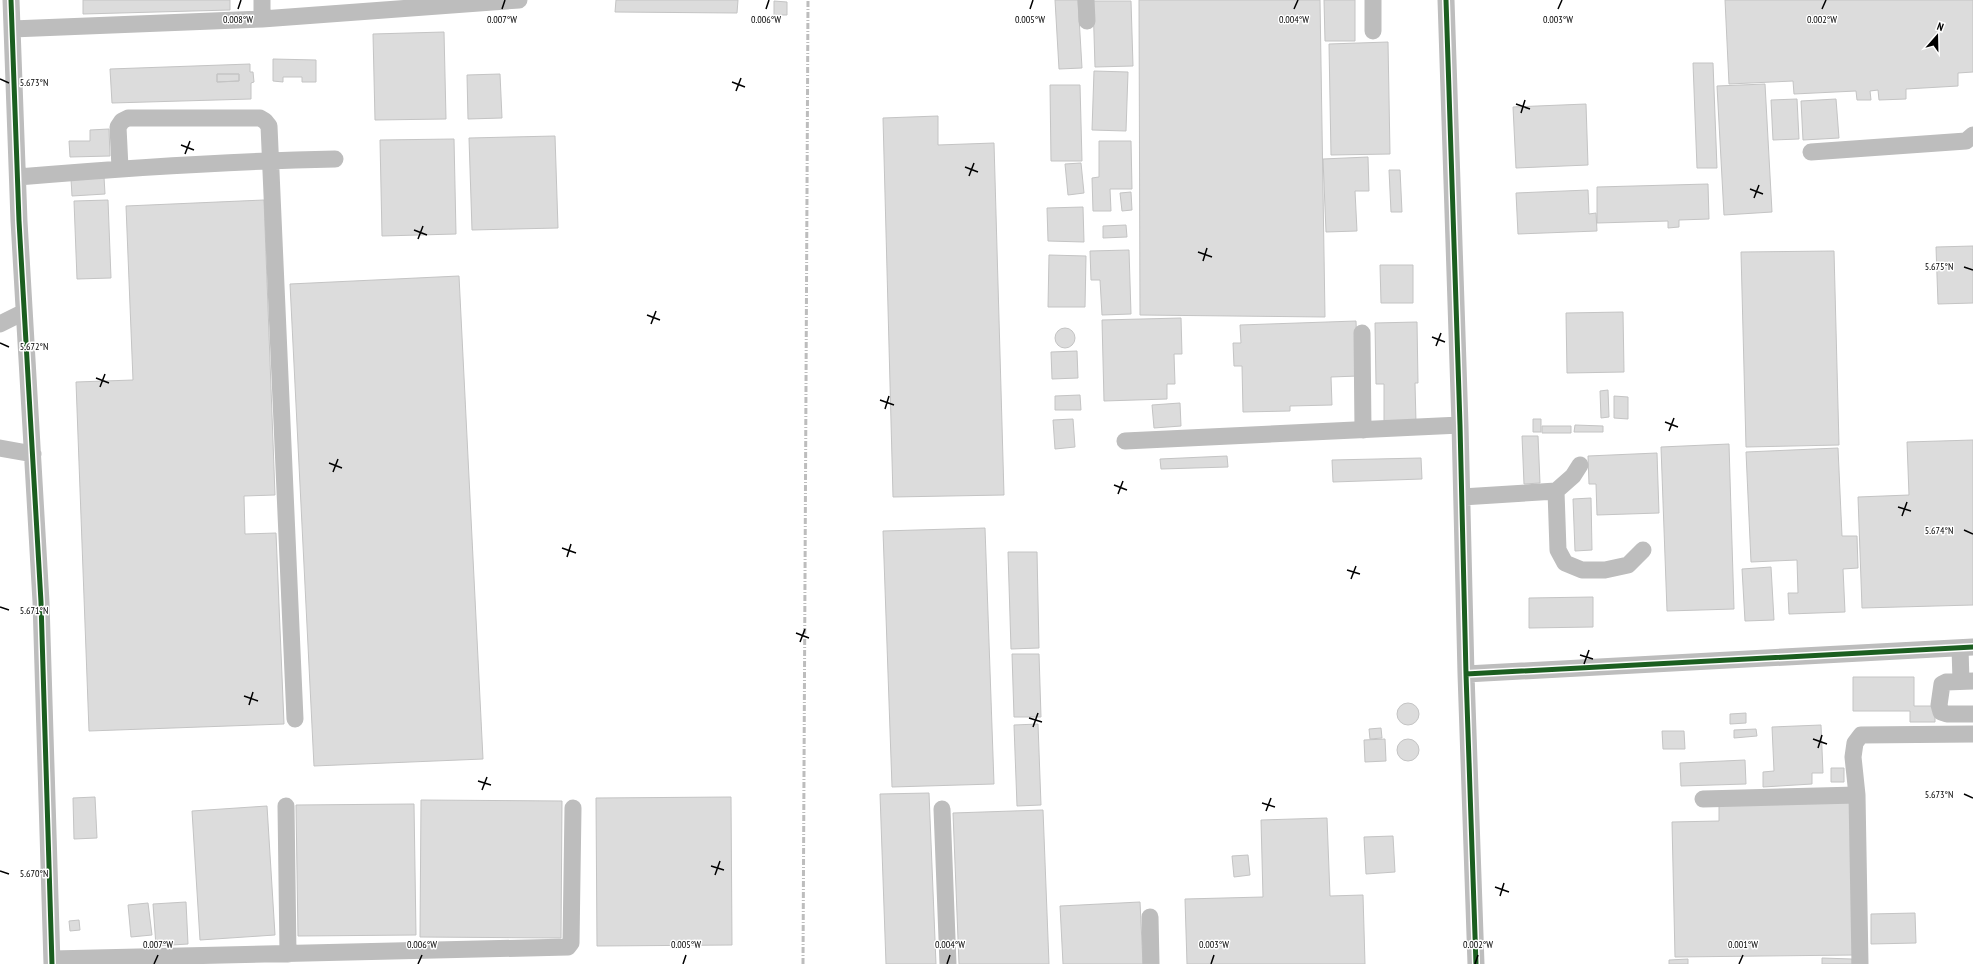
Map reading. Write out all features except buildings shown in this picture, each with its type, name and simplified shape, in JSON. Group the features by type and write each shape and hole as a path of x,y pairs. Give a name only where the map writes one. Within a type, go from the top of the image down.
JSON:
{"street":[{"path":"11,0 24,312 41,602 52,962 568,947 571,943 573,808"},
{"path":"262,0 262,19"},
{"path":"12,29 262,19 519,0"},
{"path":"1086,0 1087,21"},
{"path":"1373,0 1373,31"},
{"path":"1446,0 1476,964"},
{"path":"120,168 118,127 122,121 128,118 260,118 269,126 295,719"},
{"path":"1810,152 1966,141 1973,135"},
{"path":"18,177 120,168 270,160 334,159"},
{"path":"0,324 24,312"},
{"path":"1362,333 1363,430"},
{"path":"1125,441 1460,425"},
{"path":"0,448 33,454"},
{"path":"1462,497 1556,491 1573,476 1580,465"},
{"path":"1556,491 1558,550 1565,564 1582,570 1605,570 1628,566 1643,550"},
{"path":"1466,674 1967,648 1967,681 1946,682 1942,684 1939,705 1941,712 1942,734"},
{"path":"1941,712 1947,714 1973,714"},
{"path":"1860,964 1857,795 1853,757 1855,743 1861,736 1973,734"},
{"path":"1703,799 1857,795"},
{"path":"286,806 288,954"},
{"path":"942,809 948,964"},
{"path":"1150,917 1151,964"}],"railway":[{"path":"803,964 808,0"}],"cycle path":[{"path":"11,0 19,221 41,602 52,964"},
{"path":"1446,0 1476,964"},
{"path":"1466,674 1973,647"}]}
